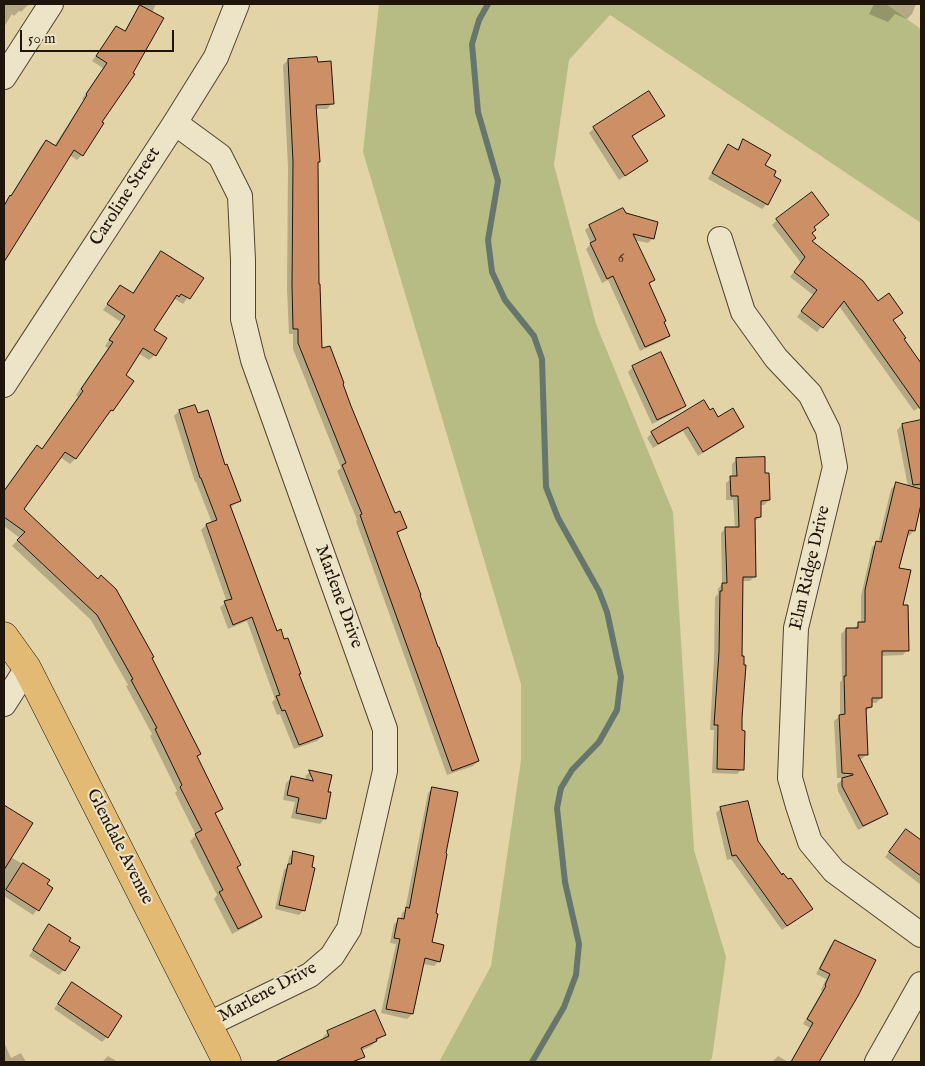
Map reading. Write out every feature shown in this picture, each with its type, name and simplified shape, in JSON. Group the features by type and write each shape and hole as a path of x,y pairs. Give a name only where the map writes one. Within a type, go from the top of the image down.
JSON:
{"main road":[{"name":"Glendale Avenue","path":"4,636 27,668 227,1062"}],"street":[{"path":"4,77 51,4"},
{"name":"Caroline Street","path":"4,385 216,57 237,4"},
{"name":"Marlene Drive","path":"175,123 220,156 240,196 243,319 252,360 385,729 385,771 349,929 332,956 310,975 209,1024"},
{"name":"Elm Ridge Drive","path":"720,240 743,312 776,358 810,394 828,430 835,468 796,628 790,778 798,806 810,842 834,871 921,935"},
{"path":"4,704 27,668"},
{"path":"877,1062 921,984"}],"green space":[{"path":"379,4 886,4 921,29 921,223 610,15 569,60 554,165 596,324 673,512 694,850 726,957 712,1058 709,1062 439,1062 491,966 521,760 521,684 363,152"}],"building":[{"path":"140,5 164,18 133,73 135,74 102,122 104,123 83,156 74,150 4,262 4,206 46,140 56,146 86,94 107,63 96,56 116,26 125,31"},
{"path":"317,57 318,62 331,61 334,104 316,105 320,162 318,162 319,284 322,348 330,346 351,406 395,513 400,511 407,528 397,532 479,761 452,771 360,515 362,514 342,465 346,463 298,343 298,329 293,329 293,162 288,59"},
{"path":"649,91 665,116 632,136 648,161 625,176 593,127"},
{"path":"743,139 771,155 765,165 776,171 774,176 781,180 768,205 712,173 728,144 738,150"},
{"path":"812,192 829,215 814,227 816,230 812,233 816,238 812,241 863,281 878,301 889,293 903,313 893,320 921,363 921,410 844,301 823,328 801,311 817,290 794,272 805,257 776,219"},
{"path":"623,208 626,213 658,222 654,239 633,234 655,280 649,283 666,321 664,322 670,336 645,347 613,276 607,279 590,243 596,240 589,225"},
{"path":"161,251 204,278 190,299 181,294 179,297 177,295 154,330 167,338 156,356 143,348 126,375 134,381 113,411 111,410 76,459 65,452 24,509 98,579 101,575 116,589 154,657 152,658 201,754 197,756 223,809 215,813 241,865 237,867 262,917 238,929 219,892 223,890 195,834 202,830 180,787 182,785 155,729 157,728 131,680 133,679 97,615 17,540 25,532 4,517 4,491 37,445 42,449 83,391 81,389 113,342 109,340 125,316 107,304 120,285 133,293"},
{"path":"661,352 686,406 657,420 632,366"},
{"path":"704,400 710,410 713,408 718,417 733,408 744,427 703,452 688,427 658,444 651,432"},
{"path":"195,405 198,413 208,410 225,465 227,464 241,501 230,505 277,631 281,629 284,639 288,638 301,674 299,674 323,736 299,745 285,710 282,711 276,696 280,695 252,617 233,625 224,601 232,599 206,524 217,520 200,478 179,410"},
{"path":"921,420 921,484 913,485 902,424"},
{"path":"765,457 765,473 769,473 770,500 761,501 761,517 755,518 756,577 743,577 742,656 744,656 744,665 746,665 742,718 742,730 745,731 744,770 717,769 718,725 714,725 719,652 720,591 722,591 722,583 727,583 725,527 739,527 738,496 731,496 730,476 737,476 736,458"},
{"path":"896,482 921,489 921,504 915,531 909,530 899,568 911,570 903,605 908,605 909,651 882,651 882,698 872,698 872,707 866,708 868,755 858,755 888,814 863,826 842,786 842,778 853,775 842,773 839,715 845,714 846,628 858,628 858,622 865,622 865,590 876,541 881,542"},
{"path":"309,770 332,775 328,792 331,792 326,819 296,813 299,798 287,795 291,776 313,781"},
{"path":"432,787 458,792 432,942 444,945 440,962 425,958 413,1014 386,1009 400,939 394,938 398,918 404,919 406,907 409,908"},
{"path":"748,801 758,841 782,875 783,873 788,879 791,878 813,909 787,926 736,855 732,856 720,807"},
{"path":"4,805 33,823 4,870"},
{"path":"906,829 921,840 921,876 889,852"},
{"path":"293,851 314,856 312,867 315,868 305,911 279,905 288,864 291,864"},
{"path":"23,863 50,880 47,884 53,888 39,911 6,890"},
{"path":"49,924 71,938 69,941 80,947 65,971 33,950"},
{"path":"835,940 876,960 858,996 819,1062 791,1062 813,1023 807,1019 826,986 830,974 820,969"},
{"path":"72,982 122,1016 108,1038 58,1004"},
{"path":"375,1010 386,1035 361,1048 365,1057 352,1062 275,1062 329,1036 327,1031"}],"waterway":[{"path":"488,4 479,20 472,44 478,112 498,181 488,240 492,272 505,300 534,336 542,359 546,487 558,518 599,591 607,612 621,677 617,710 599,742 572,770 561,788 557,808 565,882 579,944 576,975 564,1007 532,1062"}]}
